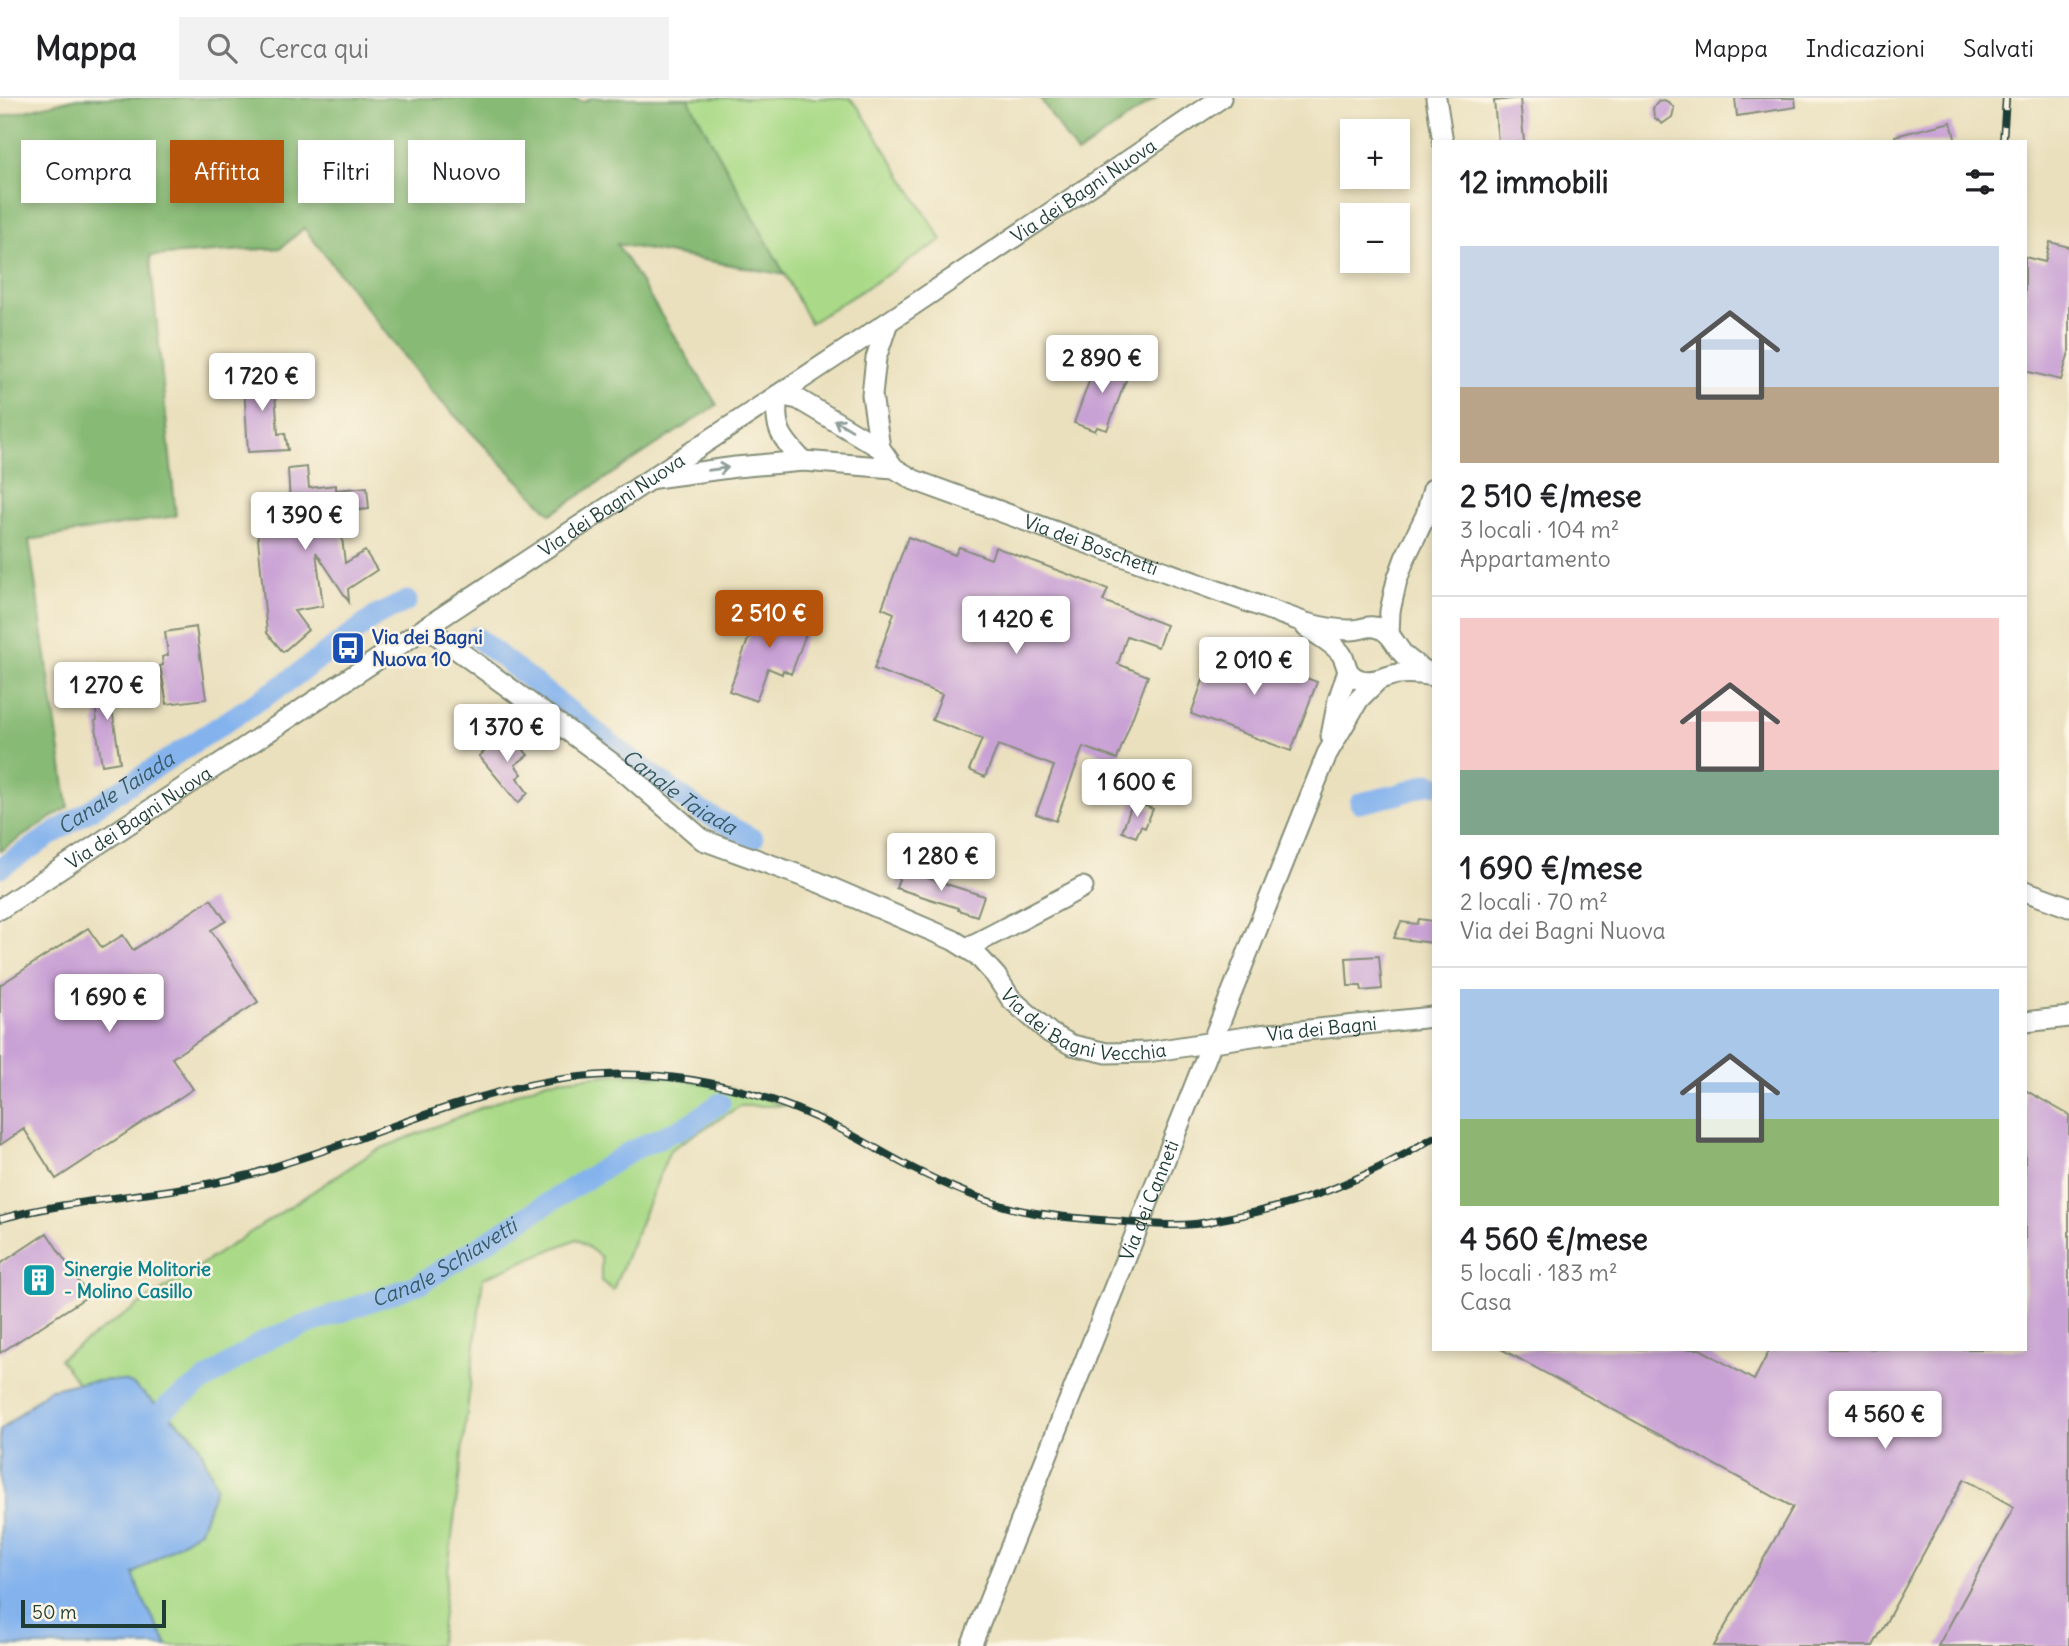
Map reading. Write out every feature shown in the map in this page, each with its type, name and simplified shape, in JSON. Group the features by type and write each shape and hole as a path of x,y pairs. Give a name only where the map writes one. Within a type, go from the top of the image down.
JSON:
{"street":[{"name":"Via dei Bagni Nuova","path":"0,909 888,322 1221,98"},
{"path":"1437,100 1443,140"},
{"name":"Via dei Boschetti","path":"880,448 872,395 876,358 888,322"},
{"name":"Via dei Boschetti","path":"778,395 798,399 880,448 894,468 914,480 1291,618 1322,627 1358,629 1372,626 1381,629 1405,656 1432,675"},
{"path":"778,395 775,415 780,434 803,461"},
{"name":"Via dei Boschetti","path":"651,479 803,461 894,468"},
{"path":"1382,678 1396,663 1390,611 1397,580 1426,516 1432,493"},
{"path":"1345,663 1343,646 1347,638 1381,606 1397,580"},
{"name":"Via dei Boschetti","path":"1291,618 1319,636 1362,681 1399,674 1432,676"},
{"path":"426,627 627,774 703,840 818,882 953,940 972,951 1083,887"},
{"name":"Via dei Canneti","path":"1327,754 1345,663"},
{"name":"Via dei Canneti","path":"971,1646 1327,754 1359,699 1382,678"},
{"path":"2027,892 2069,907"},
{"name":"Via dei Bagni Vecchia","path":"972,951 996,976 1011,999 1049,1033 1072,1045 1107,1053 1148,1052 1213,1043"},
{"name":"Via dei Bagni","path":"1213,1043 1259,1035 1432,1017"},
{"path":"2027,1022 2069,1017"}],"green space":[{"path":"77,98 570,98 584,102 592,98 688,98 785,275 617,244 717,405 551,514 432,392 304,228 281,248 150,256 176,516 29,540 68,807 0,851 0,117"},
{"path":"689,98 850,98 859,108 942,240 810,323"},
{"path":"1040,98 1156,98 1077,154"},
{"path":"617,1074 660,1076 702,1083 744,1092 785,1106 740,1106 670,1150 613,1290 601,1281 601,1257 577,1239 483,1278 439,1646 168,1646 142,1598 133,1574 200,1530 216,1486 192,1434 132,1384 112,1380 78,1383 59,1359 375,1151 547,1081"}],"water":[{"path":"112,1380 132,1384 192,1435 216,1486 200,1530 133,1574 142,1598 168,1646 0,1646 0,1431 48,1390 78,1383"}],"building":[{"path":"1520,98 1524,140 1498,140 1494,101"},
{"path":"1735,98 1795,98 1796,107 1737,116"},
{"path":"1664,100 1674,108 1672,117 1662,124 1654,117 1653,108 1659,101"},
{"path":"1951,122 1956,140 1896,140 1895,136"},
{"path":"2050,242 2069,247 2069,352 2061,380 2027,372 2027,258 2045,262"},
{"path":"1098,357 1130,369 1107,430 1097,427 1095,431 1074,423"},
{"path":"249,359 265,359 266,393 275,393 278,434 285,433 288,450 248,452 244,386 250,386"},
{"path":"307,467 309,488 336,485 336,490 367,487 369,509 339,512 345,563 365,551 377,570 348,589 349,602 316,552 323,606 294,611 308,630 283,652 267,633 255,507 290,504 288,469"},
{"path":"908,537 955,555 959,547 991,559 995,547 1108,589 1103,601 1166,625 1158,647 1127,636 1118,664 1148,676 1117,759 1083,747 1056,821 1036,814 1054,766 998,745 985,777 969,770 982,739 932,720 942,694 874,669 894,613 882,608"},
{"path":"762,602 810,623 791,674 783,670 782,674 768,668 756,701 729,691"},
{"path":"196,627 206,699 167,704 160,666 163,665 162,657 168,655 165,632"},
{"path":"1216,643 1317,682 1291,751 1191,714"},
{"path":"120,683 123,697 111,702 120,762 102,765 93,689"},
{"path":"509,732 528,755 515,765 522,774 517,778 528,793 518,803 479,756"},
{"path":"1133,801 1153,809 1145,828 1141,826 1136,837 1122,832"},
{"path":"902,870 984,896 977,916 896,888"},
{"path":"211,899 226,921 211,930 258,1002 172,1058 193,1089 56,1179 24,1129 0,1145 0,985 88,928 102,948 123,935 133,950"},
{"path":"1419,919 1432,921 1432,943 1394,938 1401,922 1417,924"},
{"path":"1379,956 1382,989 1362,991 1361,986 1348,986 1346,958"},
{"path":"2027,1091 2069,1115 2069,1646 1938,1646 2014,1507 1964,1479 1873,1646 1714,1646 1793,1507 1505,1351 1703,1351 1754,1380 1769,1351 2027,1351"},
{"name":"Sinergie Molitorie - Molino Casillo","path":"47,1233 88,1296 0,1353 0,1264"}],"waterway":[{"name":"Canale Taiada","path":"0,868 283,685 376,616 407,601"},
{"name":"Canale Taiada","path":"476,637 699,810 753,839"},
{"name":"Canale Schiavetti","path":"1360,803 1432,784"},
{"name":"Canale Schiavetti","path":"163,1411 265,1340 421,1283 631,1151 690,1124 720,1103"}],"railway":[{"path":"2003,140 2006,98"},
{"path":"0,1219 61,1206 245,1176 465,1102 508,1090 597,1075 668,1077 743,1091 815,1117 924,1174 989,1202 1050,1215 1143,1224 1200,1223 1286,1205 1361,1177 1432,1139"}],"place":[{"name":"Via dei Bagni Nuova 10","path":"348,648"},
{"name":"Sinergie Molitorie - Molino Casillo","path":"39,1280"}]}
